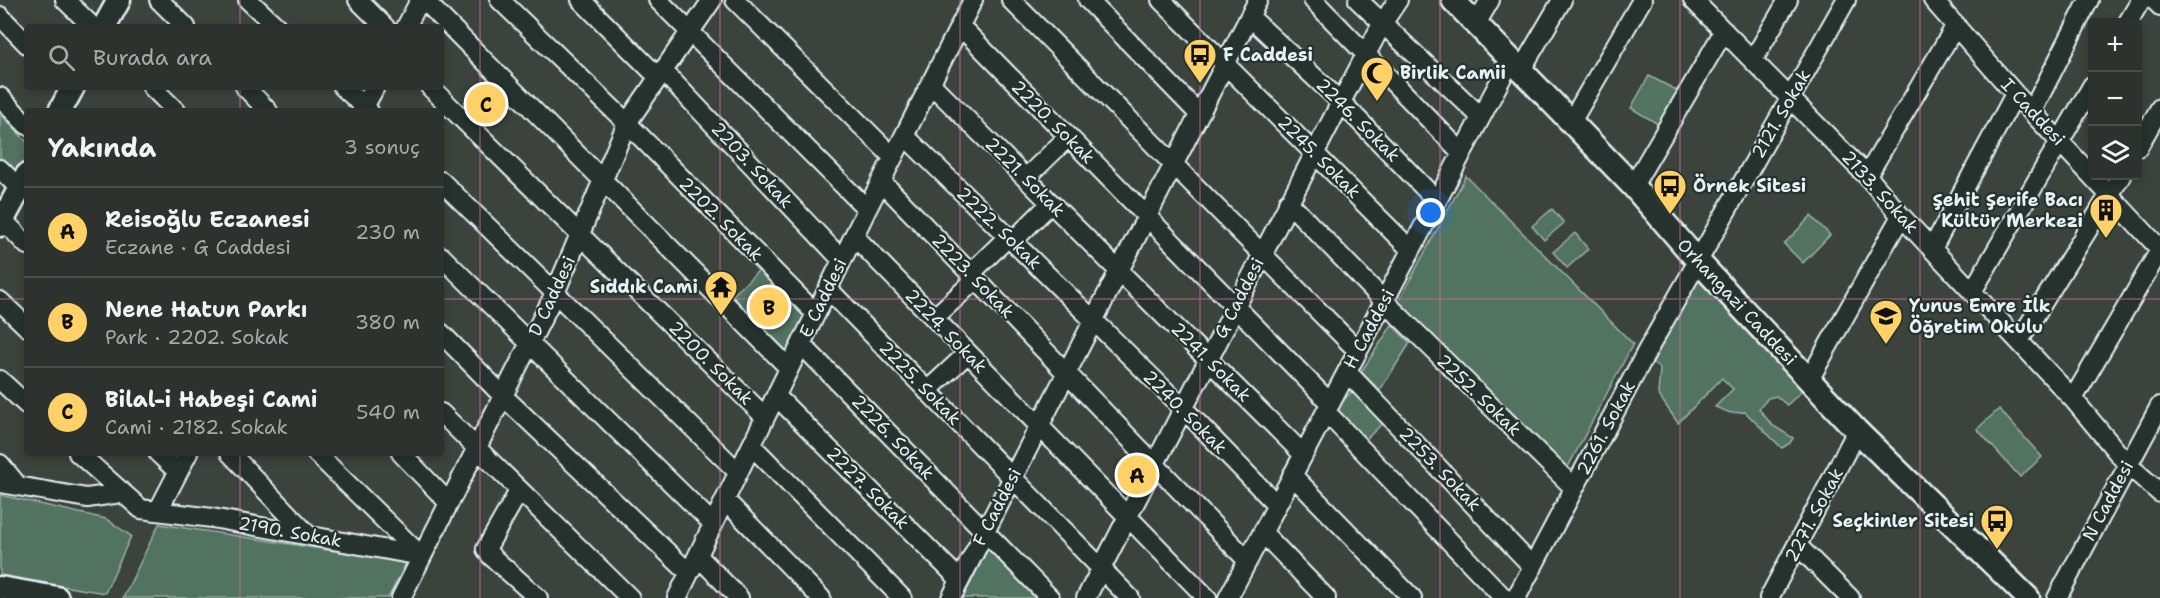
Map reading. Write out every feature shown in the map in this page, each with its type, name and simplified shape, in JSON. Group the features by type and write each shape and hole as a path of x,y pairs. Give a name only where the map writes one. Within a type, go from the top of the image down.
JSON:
{"main road":[{"path":"106,24 119,0"},
{"name":"Orhangazi Caddesi","path":"1453,0 1632,186 1697,260 1857,431 2028,598"},
{"path":"1,222 23,182"},
{"path":"0,588 57,598"}],"street":[{"path":"65,0 90,24"},
{"path":"159,0 183,24"},
{"path":"248,0 274,24"},
{"path":"358,0 382,24"},
{"path":"408,24 422,0 789,368"},
{"name":"2202. Sokak","path":"500,0 627,123 816,314"},
{"name":"2203. Sokak","path":"581,0 660,73 842,260"},
{"path":"658,0 867,209"},
{"name":"D Caddesi","path":"401,598 555,293 601,179 627,123 712,0"},
{"path":"735,0 893,157"},
{"path":"1011,0 1358,351"},
{"path":"1088,0 1198,114"},
{"name":"2245. Sokak","path":"1161,0 1411,250"},
{"name":"F Caddesi","path":"951,598 1258,0"},
{"path":"1313,0 1462,153"},
{"path":"1358,0 1481,117"},
{"name":"G Caddesi","path":"1086,598 1288,202 1382,24 1398,0"},
{"path":"1476,24 1490,0"},
{"name":"H Caddesi","path":"1232,596 1247,560 1481,117 1562,0"},
{"path":"1571,122 1642,0"},
{"path":"1753,60 1788,0"},
{"name":"2121. Sokak","path":"1697,260 1846,0"},
{"name":"I Caddesi","path":"1933,0 2015,94 2160,249"},
{"path":"2031,111 2090,0"},
{"path":"2130,18 2141,0"},
{"path":"2154,0 2160,6"},
{"name":"E Caddesi","path":"676,598 867,209 960,26 970,1"},
{"name":"2133. Sokak","path":"1703,4 1724,31 1867,176 1901,216 2073,399 2127,464 2160,493"},
{"path":"0,16 24,41"},
{"name":"2246. Sokak","path":"1250,17 1341,102 1437,201"},
{"path":"1867,176 1956,25"},
{"name":"2220. Sokak","path":"960,26 1235,306 1503,598"},
{"path":"1632,186 1724,31"},
{"name":"2221. Sokak","path":"931,84 1119,269"},
{"path":"155,90 173,108"},
{"path":"247,90 265,108"},
{"path":"346,90 363,108"},
{"path":"366,108 374,90"},
{"name":"2200. Sokak","path":"433,90 581,233 765,417"},
{"path":"1972,292 2088,93"},
{"path":"1932,249 2015,94"},
{"path":"0,97 24,122"},
{"path":"2142,140 2160,108"},
{"name":"2222. Sokak","path":"904,136 1093,321"},
{"path":"1026,178 1068,137"},
{"path":"0,169 23,182"},
{"path":"2019,341 2119,180"},
{"name":"2223. Sokak","path":"881,181 1247,560"},
{"path":"444,184 738,472"},
{"name":"2252. Sokak","path":"1288,202 1384,302 1574,488"},
{"path":"934,318 1010,239 1051,203"},
{"path":"1809,380 1901,216"},
{"path":"1,222 24,242"},
{"name":"2224. Sokak","path":"854,236 1207,598"},
{"path":"2073,399 2160,249"},
{"path":"444,259 531,342 713,524"},
{"name":"2261. Sokak","path":"1516,598 1697,260"},
{"name":"2241. Sokak","path":"1119,269 1304,454"},
{"name":"2225. Sokak","path":"828,289 1130,598"},
{"path":"0,301 24,324"},
{"name":"2240. Sokak","path":"1093,321 1277,505"},
{"path":"444,336 504,397 689,573"},
{"name":"2226. Sokak","path":"801,344 1050,598"},
{"path":"927,391 968,353"},
{"name":"2253. Sokak","path":"1347,372 1533,567"},
{"path":"0,380 24,402"},
{"name":"2227. Sokak","path":"776,396 960,580"},
{"name":"N Caddesi","path":"2057,598 2160,406"},
{"path":"444,416 630,598"},
{"name":"2271. Sokak","path":"1769,598 1857,431"},
{"path":"752,446 902,598"},
{"name":"2190. Sokak","path":"81,456 141,509 308,535 421,556"},
{"path":"161,456 178,472"},
{"path":"158,511 186,456"},
{"path":"233,456 308,535"},
{"path":"319,456 421,556"},
{"path":"404,456 448,502"},
{"path":"0,464 9,484 87,498 121,493"},
{"path":"1292,475 1412,598"},
{"path":"519,491 486,549 538,598"},
{"path":"725,500 821,598"},
{"path":"1263,533 1326,598"},
{"path":"1798,546 1851,598"},
{"path":"698,556 739,598"}],"green space":[{"path":"1649,76 1680,92 1661,126 1631,108"},
{"path":"0,114 24,139 24,173 19,184 0,165"},
{"path":"1466,176 1633,344 1567,469 1398,302"},
{"path":"1552,209 1564,223 1544,240 1532,226"},
{"path":"1811,216 1830,235 1803,263 1784,244"},
{"path":"1575,233 1588,249 1567,268 1553,252"},
{"path":"762,267 809,314 789,358 729,299"},
{"path":"1696,278 1803,390 1787,405 1776,396 1768,398 1759,409 1772,425 1793,438 1782,448 1745,412 1731,413 1715,407 1733,389 1722,378 1678,423 1658,394 1660,369 1651,362"},
{"path":"1392,325 1410,343 1380,390 1361,372"},
{"path":"1353,390 1384,422 1363,442 1335,410"},
{"path":"1999,409 2042,457 2020,477 1977,429"},
{"path":"0,495 106,519 131,536 105,593 0,576"},
{"path":"159,524 407,562 388,598 123,598"},
{"path":"990,545 1039,598 963,598"}],"place":[{"name":"F Caddesi","path":"1200,84"},
{"name":"Birlik Camii","path":"1377,102"},
{"name":"Bilal-i Habeşi Cami","path":"486,104"},
{"name":"Örnek Sitesi","path":"1670,215"},
{"name":"Şehit Şerife Bacı Kültür Merkezi","path":"2106,239"},
{"name":"Nene Hatun Parkı","path":"769,307"},
{"name":"Sıddık Cami","path":"721,316"},
{"name":"Yunus Emre İlk Öğretim Okulu","path":"1886,345"},
{"name":"Reisoğlu Eczanesi","path":"1137,475"},
{"name":"Seçkinler Sitesi","path":"1997,550"}]}
